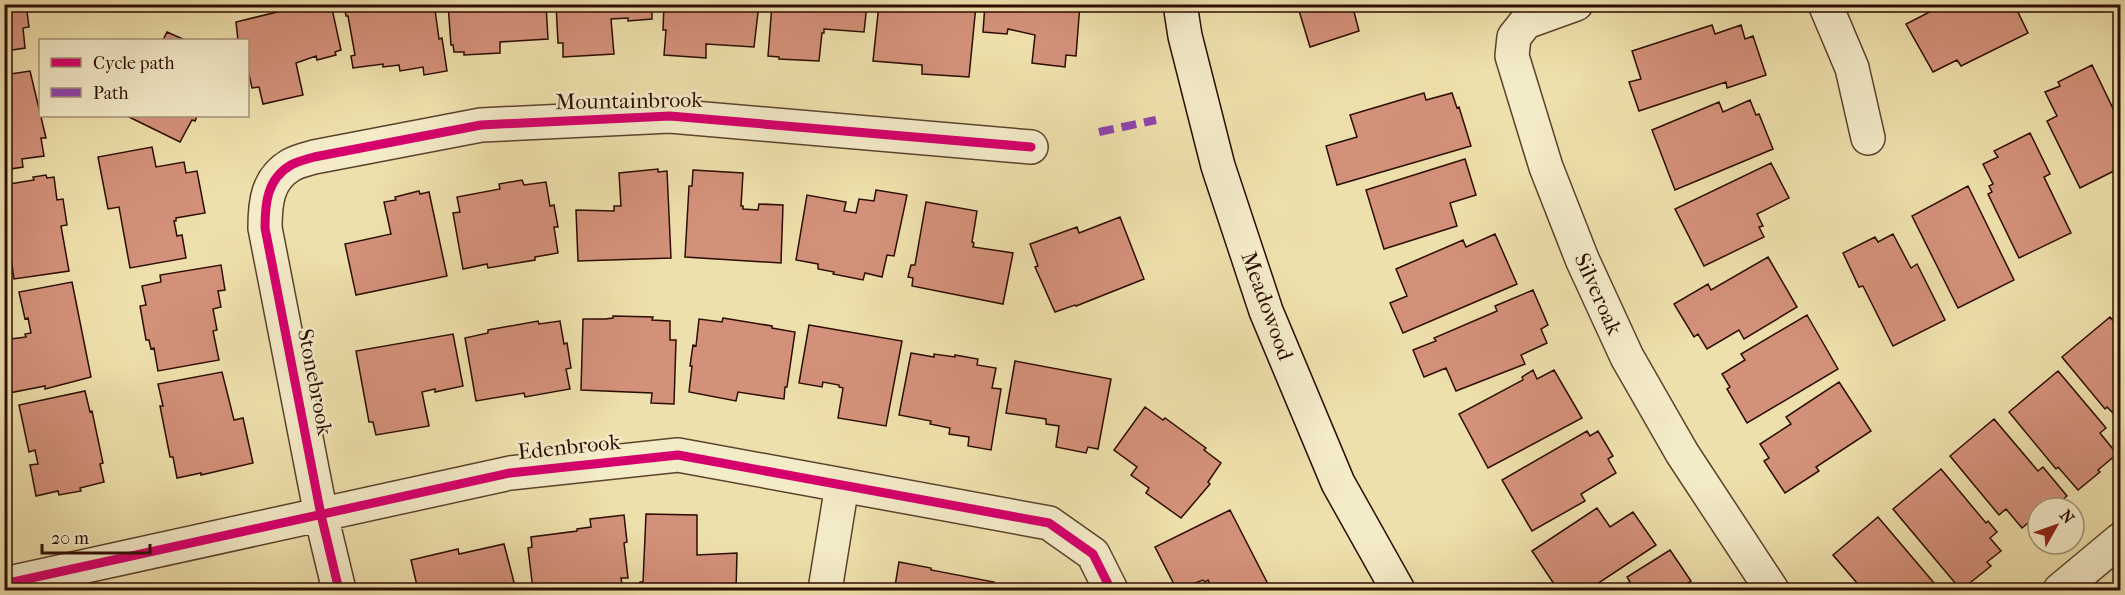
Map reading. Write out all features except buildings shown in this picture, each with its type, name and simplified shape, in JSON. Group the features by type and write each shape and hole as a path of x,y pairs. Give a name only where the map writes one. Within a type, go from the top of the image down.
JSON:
{"street":[{"name":"Meadowood","path":"1180,4 1185,36 1218,166 1266,312 1338,483 1398,591"},
{"name":"Silveroak","path":"1576,4 1526,22 1514,38 1512,56 1546,167 1582,259 1627,357 1682,453 1772,591"},
{"path":"1825,4 1852,68 1868,138"},
{"name":"Mountainbrook","path":"273,181 291,165 314,157 481,125 670,116 1031,147"},
{"name":"Stonebrook","path":"273,181 265,202 265,228 321,515 339,591"},
{"name":"Edenbrook","path":"4,584 510,473 678,455 1049,523 1093,554 1111,591"},
{"path":"825,591 842,485"},
{"path":"2060,591 2121,540"}],"marked path":[{"path":"1099,132 1156,120"}],"cycle path":[{"path":"339,590 321,515 265,228 267,201 272,184 291,165 314,157 481,125 670,116 1031,147"},
{"path":"4,584 510,473 678,455 1049,523 1093,554 1111,590"}]}
